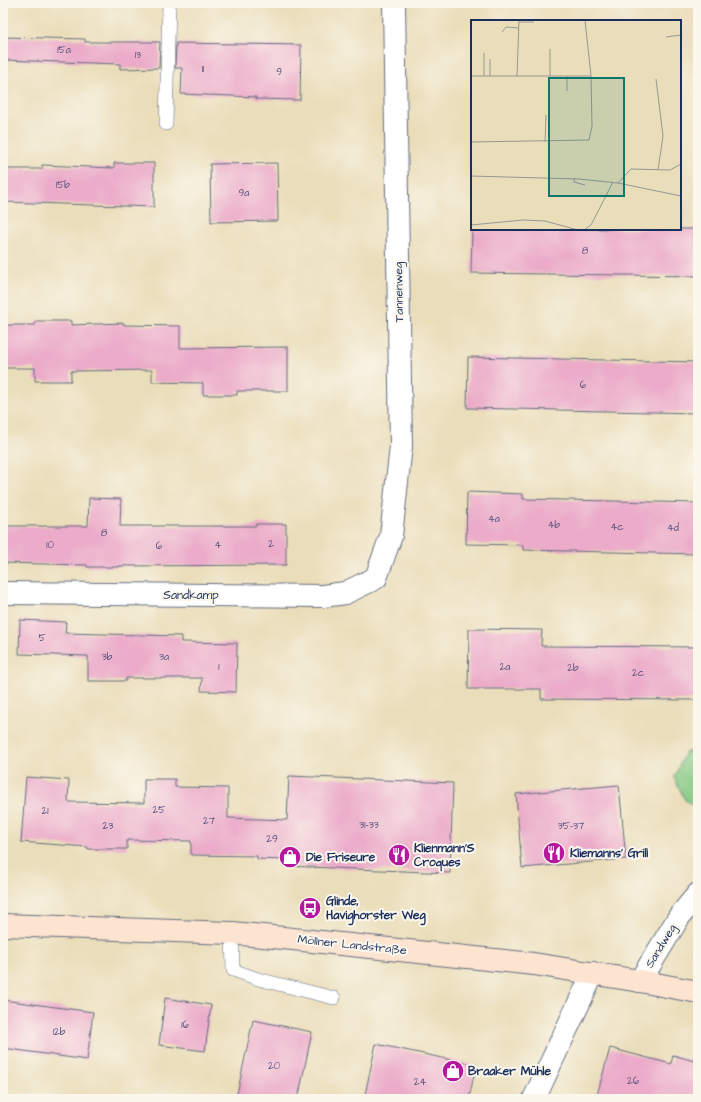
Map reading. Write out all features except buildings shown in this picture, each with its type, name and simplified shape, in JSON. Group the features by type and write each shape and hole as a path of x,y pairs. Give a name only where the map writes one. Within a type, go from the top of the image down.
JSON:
{"main road":[{"name":"Möllner Landstraße","path":"3,925 232,933 534,964 698,992"}],"street":[{"name":"Tannenweg","path":"376,578 391,536 401,446 394,3"},
{"name":"Sandkamp","path":"3,593 323,596 346,593 376,578"},
{"name":"Sandweg","path":"640,981 679,917 698,894"},
{"path":"534,1099 593,973"}],"lane":[{"path":"166,124 169,3"},
{"path":"232,933 233,970 258,979 334,998"}],"green space":[{"path":"698,750 698,809 685,800 674,778 685,752"}],"place":[{"name":"Kliemanns' Grill","path":"554,853"},
{"name":"Klienmann'S Croques","path":"399,855"},
{"name":"Die Friseure","path":"290,857"},
{"name":"Glinde, Havighorster Weg","path":"310,908"},
{"name":"Braaker Mühle","path":"453,1071"}]}
